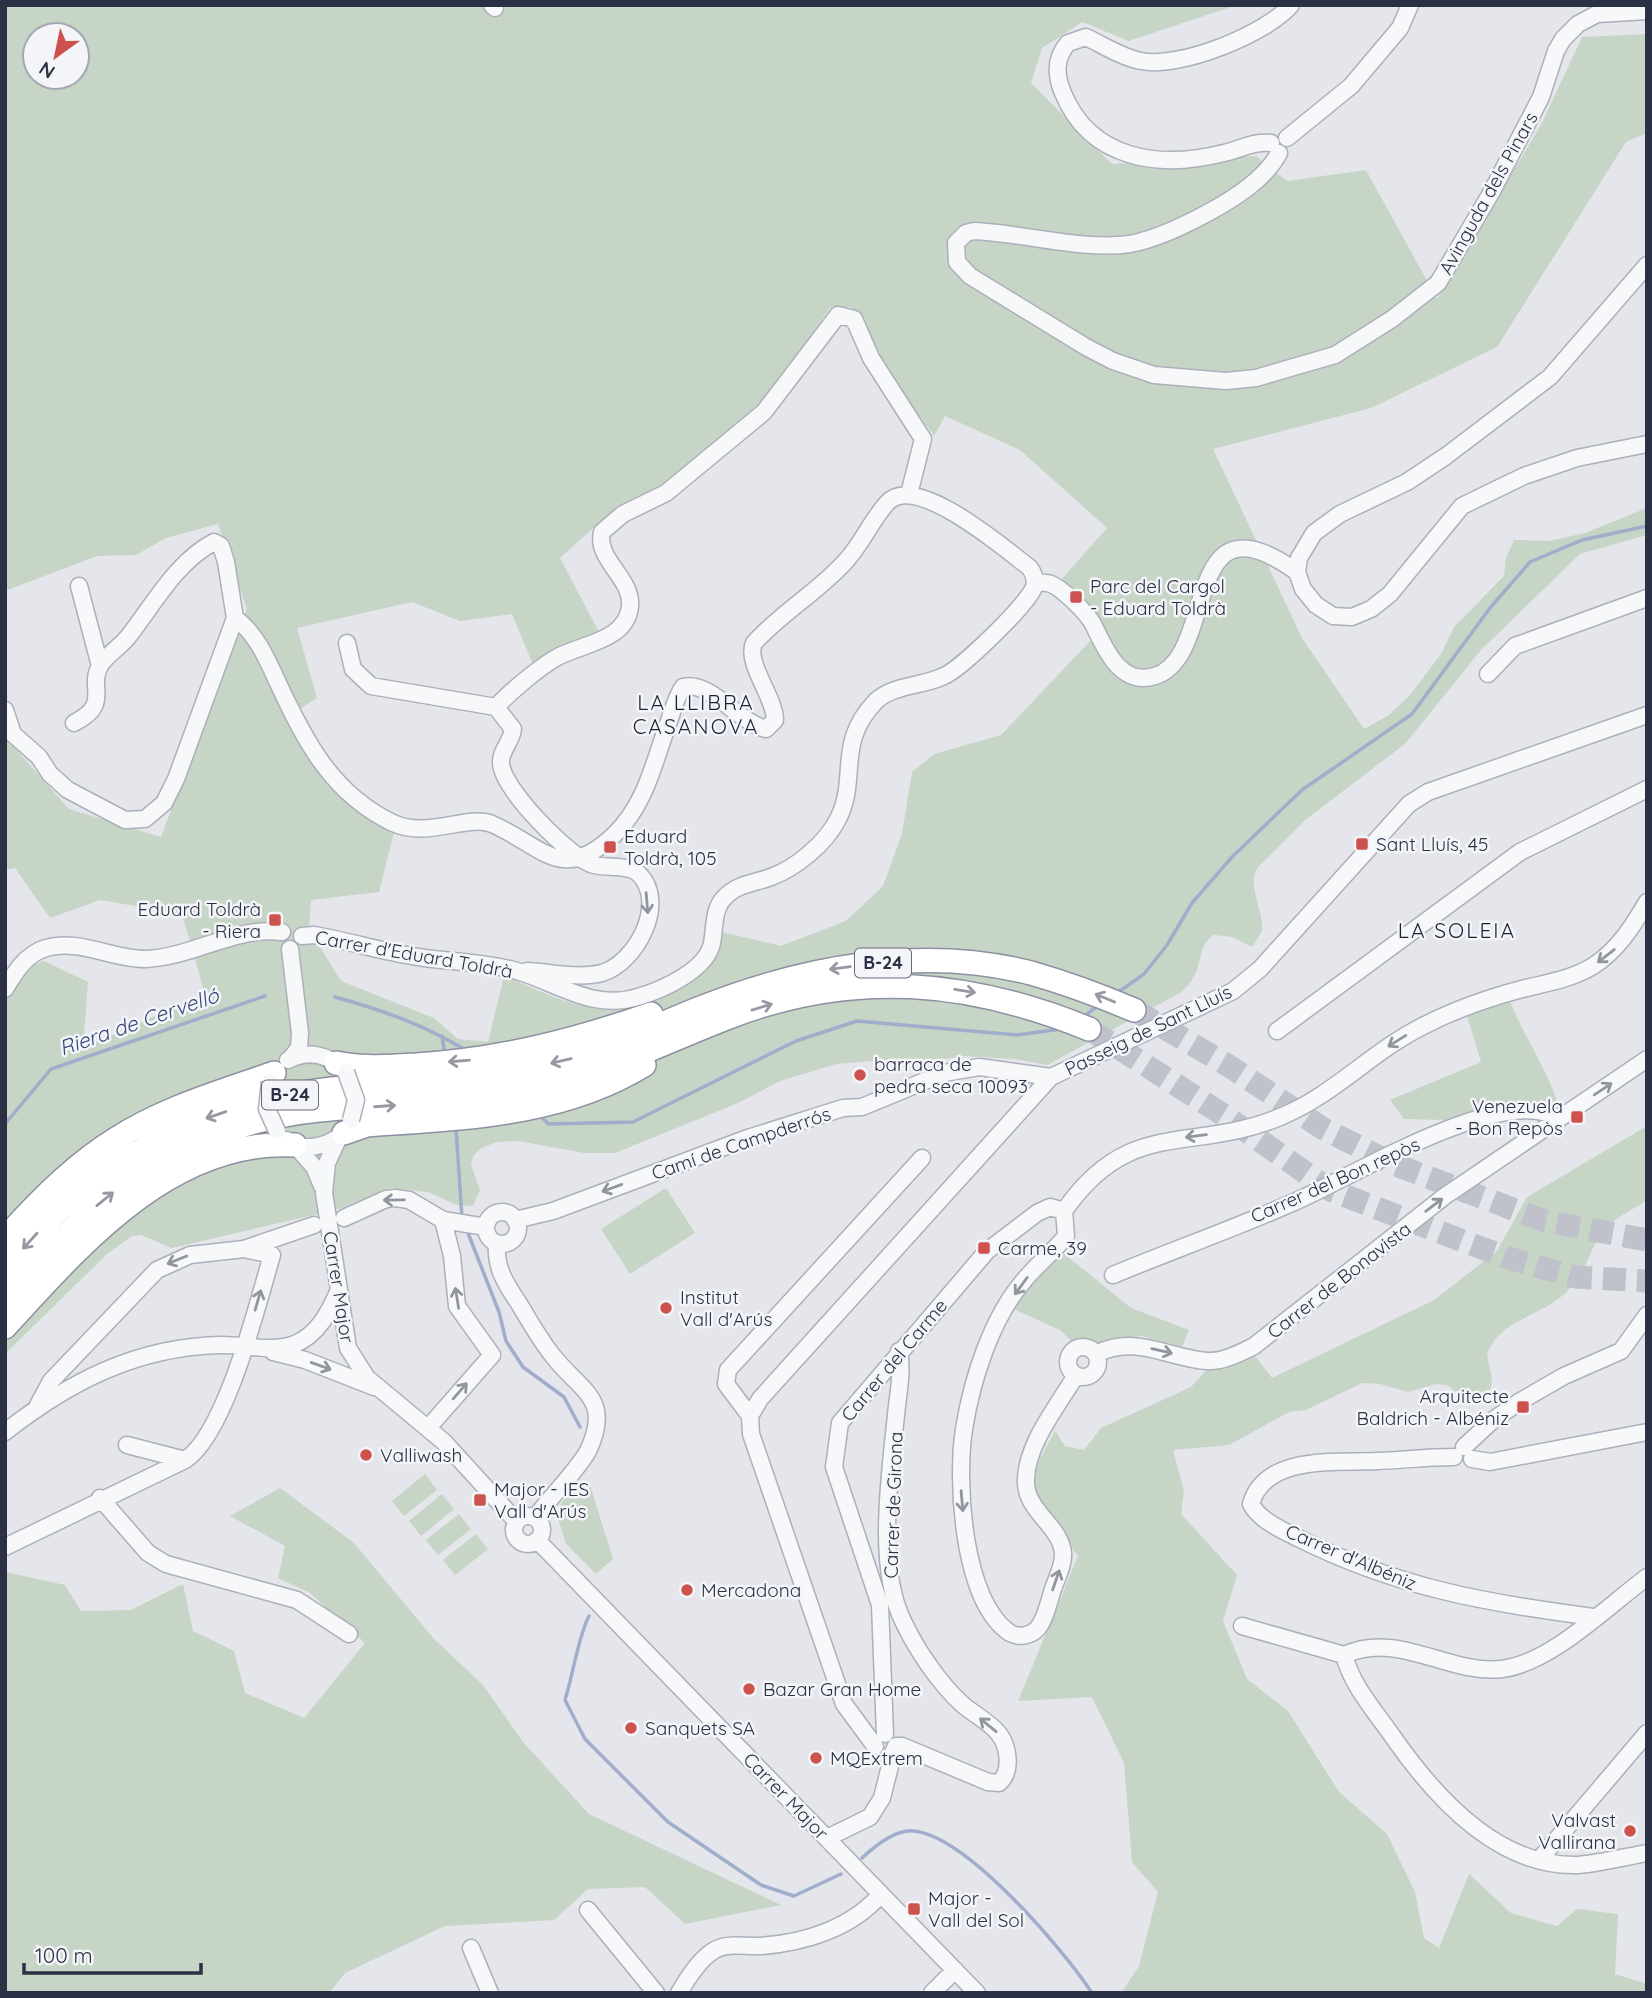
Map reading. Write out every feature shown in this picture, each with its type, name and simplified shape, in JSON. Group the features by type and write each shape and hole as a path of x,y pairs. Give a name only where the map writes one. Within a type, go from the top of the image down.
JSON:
{"highway":[{"name":"B-24","path":"5,1269 56,1213 90,1184 132,1154 178,1129 221,1113 309,1092 491,1077 577,1057 704,1007 786,979 860,965 930,962 1029,973 1134,1010"},
{"path":"334,1063 372,1067 509,1055 571,1040 707,995 786,979"},
{"name":"B-24","path":"5,1299 93,1208 140,1174 204,1139 293,1113 494,1097 558,1083 705,1027 791,999 875,985 961,990 1038,1009 1090,1029"},
{"path":"345,1130 367,1125 513,1112 576,1098 636,1070 705,1027"},
{"path":"5,1238 74,1168 117,1138 162,1115 278,1071"},
{"path":"5,1327 92,1235 155,1188 190,1167 230,1150 286,1138"}],"street":[{"path":"1291,5 1271,23 1197,54 1140,61 1086,37 1068,43 1058,60 1059,85 1067,103 1097,136 1124,154 1142,160 1191,160 1252,143 1279,145 1336,100 1360,77 1400,27 1410,5"},
{"name":"Avinguda dels Pinars","path":"1279,145 1272,166 1229,201 1195,220 1148,239 1111,246 974,231 966,233 956,243 957,262 970,276 1086,347 1132,369 1177,378 1226,381 1299,368 1349,348 1438,283 1492,192 1541,97 1556,51 1571,31 1586,19 1606,11 1647,11"},
{"path":"1297,572 1306,546 1328,522 1407,482 1446,456 1550,377 1647,265"},
{"path":"496,707 552,660 599,641 621,625 629,611 630,600 603,548 602,532 623,514 666,493 764,412 838,315 853,319 882,376 919,428 924,445 909,494"},
{"path":"580,860 617,832 644,794 683,687 700,687 748,722 766,729 770,726 775,720 774,707 752,656 754,643 841,567 863,542 887,502 897,496 909,494 937,504 979,530 1030,568 1035,583 1055,586 1092,622 1099,642 1126,673 1146,678 1158,675 1177,656 1210,576 1226,554 1236,549 1262,550 1297,572 1303,589 1316,605 1332,616 1352,617 1371,609 1390,594 1462,506 1524,476 1577,458 1647,444"},
{"path":"5,710 13,734 68,790 125,820 145,818 163,803 176,779 235,618 221,546 214,542 197,551 125,641 100,666"},
{"name":"Carrer d'Eduard Toldrà","path":"302,936 314,935 418,957 518,971 561,990 606,1001 637,998 695,968 710,950 717,908 722,899 736,888 786,871 833,827 842,806 848,752 860,720 869,708 880,697 946,675 960,665 1026,601 1035,583"},
{"path":"74,723 89,715 95,706 100,666 79,586"},
{"path":"1488,674 1515,646 1647,598"},
{"path":"235,618 245,625 257,641 306,742 344,791 394,823 416,829 490,823 537,850 561,859 633,870 639,874 650,906 647,921 634,949 624,961 601,973 518,971"},
{"path":"347,643 354,669 370,686 496,707 513,729 512,738 502,755 503,771 547,833 571,848 580,860"},
{"name":"Passeig de Sant Lluís","path":"750,1416 760,1399 1051,1077 1233,991 1261,969 1409,804 1427,792 1647,715"},
{"path":"1276,1031 1520,852 1647,789"},
{"path":"1064,1211 1082,1185 1135,1149 1161,1140 1242,1131 1281,1117 1321,1097 1392,1043 1423,1026 1464,1007 1574,975 1591,967 1619,945 1647,902"},
{"path":"5,989 33,953 53,946 142,959 170,956 263,929 282,932 293,927 302,936 299,945 290,949"},
{"path":"282,932 281,942 290,949 300,1041 278,1071 267,1109 286,1138 318,1147 345,1130 356,1100 334,1063 299,1024"},
{"name":"Carrer de Bonavista","path":"1064,1211 1066,1236 1025,1279 997,1325 981,1366 964,1430 960,1483 965,1542 992,1614 1002,1628 1016,1636 1027,1636 1037,1629 1063,1555 1058,1538 1030,1502 1026,1479 1039,1437 1076,1375 1086,1377 1093,1373 1098,1363 1096,1354 1111,1346 1133,1345 1209,1361 1232,1357 1254,1346 1445,1196 1647,1059"},
{"path":"278,1071 334,1063"},
{"name":"Camí de Campderrós","path":"515,1220 553,1211 748,1138 843,1108 862,1107 944,1073 979,1067 1051,1077"},
{"name":"Carrer del Bon repòs","path":"1113,1275 1293,1203 1398,1150 1468,1123 1522,1111 1544,1111 1559,1119"},
{"name":"Carrer Major","path":"324,1193 327,1163 345,1130"},
{"name":"Carrer Major","path":"286,1138 314,1167 324,1193 348,1348 358,1367 380,1390 428,1427 516,1521"},
{"path":"827,1838 870,1817 882,1798 885,1783 885,1744 842,1696 822,1646 751,1434 750,1416 726,1384 728,1370 922,1158"},
{"path":"344,1218 386,1199 395,1198 410,1200 446,1221 480,1226 497,1243 512,1240 517,1230 515,1220 509,1214 495,1213 480,1226"},
{"name":"Carrer del Carme","path":"885,1744 880,1605 834,1467 840,1423 987,1251 1037,1213 1050,1207 1064,1211"},
{"path":"428,1427 492,1355 457,1306 446,1221"},
{"path":"37,1408 51,1381 157,1270 205,1252 244,1249 314,1225"},
{"path":"497,1243 496,1254 504,1281 553,1357 585,1388 596,1410 597,1421 587,1452 535,1518"},
{"path":"5,1547 100,1498 185,1460 201,1444 253,1347 272,1255 244,1249"},
{"path":"5,1433 37,1408 86,1377 139,1357 188,1348 290,1346 309,1336 326,1316 338,1290"},
{"path":"1647,1315 1621,1352 1564,1376 1519,1402 1493,1420 1463,1454 1490,1462 1647,1432"},
{"path":"253,1347 305,1360 380,1390"},
{"name":"Carrer de Girona","path":"885,1744 988,1782 999,1783 1005,1778 1008,1766 1005,1745 999,1733 960,1702 944,1684 904,1624 892,1597 887,1557 892,1448 902,1365 900,1351"},
{"path":"127,1445 185,1460"},
{"name":"Carrer d'Albéniz","path":"1463,1454 1311,1463 1283,1471 1269,1479 1257,1488 1251,1503 1258,1514 1320,1549 1423,1588 1479,1601 1593,1617"},
{"path":"100,1498 148,1553 166,1564 297,1600 349,1634"},
{"path":"525,1516 535,1518 541,1526 537,1540 530,1544 521,1542 514,1534 516,1521 525,1516"},
{"name":"Carrer Major","path":"537,1540 977,1993"},
{"path":"1242,1626 1345,1655 1360,1648 1403,1649 1488,1670 1505,1668 1547,1650 1647,1577"},
{"path":"1345,1655 1349,1674 1412,1764 1448,1806 1481,1831 1539,1860 1577,1865 1647,1853"},
{"path":"1539,1860 1647,1733"},
{"path":"679,1993 714,1950 731,1945 762,1946 813,1936 848,1924 866,1912 881,1894"},
{"path":"588,1910 656,1993"},
{"path":"471,1948 490,1993"},
{"path":"932,1993 955,1970"}],"green space":[{"path":"5,5 484,5 494,12 499,5 1237,5 1129,41 1082,22 1042,48 1031,83 1112,164 1256,156 1287,181 1366,170 1437,299 1542,123 1582,37 1647,34 1647,133 1626,142 1497,347 1371,408 1213,449 1302,638 1364,729 1389,715 1410,695 1441,654 1454,627 1504,576 1506,558 1514,540 1549,541 1585,533 1647,508 1647,535 1580,554 1481,650 1405,744 1305,820 1258,867 1254,882 1262,931 1252,947 1232,937 1214,935 1204,946 1194,976 1180,993 1047,1065 1015,1059 962,1056 934,1061 882,1060 836,1064 780,1081 738,1103 615,1153 584,1153 519,1141 496,1142 480,1149 473,1156 471,1165 480,1190 473,1206 457,1205 428,1192 389,1188 339,1209 172,1248 141,1235 132,1236 107,1254 5,1354 5,1001 13,986 24,972 44,961 88,982 83,1048 205,994 182,914 100,900 50,918 15,868 5,870 5,737 69,809 161,837 247,609 218,524 166,538 136,555 97,556 5,591","holes":["851,307 884,366 934,436 945,416 1020,450 1107,528 1059,582 1098,616 1091,640 1001,735 934,754 912,772 902,834 883,886 846,921 781,946 722,932 713,958 689,982 673,991 638,1003 620,1007 576,1004 504,976 488,1042 458,1039 434,1018 341,981 309,929 311,900 379,892 394,832 321,776 287,717 317,698 297,628 412,602 460,621 512,614 533,665 573,641 599,632 560,558 604,518 661,486 759,409 830,308"]},
{"path":"1509,999 1557,1101 1508,1104 1446,1120 1404,1119 1390,1100 1481,1062 1466,1013"},
{"path":"1647,1126 1647,1200 1607,1227 1577,1280 1562,1296 1510,1327 1493,1343 1487,1354 1492,1385 1485,1395 1466,1401 1447,1385 1436,1384 1408,1392 1380,1384 1362,1383 1306,1410 1289,1412 1229,1445 1173,1450 1184,1491 1181,1514 1237,1575 1223,1621 1247,1679 1288,1711 1339,1792 1387,1834 1415,1892 1424,1938 1439,1948 1469,1874 1511,1913 1557,1926 1577,1909 1618,1914 1615,1974 1647,1984 1647,1993 1121,1993 1139,1966 1158,1892 1132,1862 1124,1763 1092,1697 1018,1701 1078,1556 1046,1514 1035,1486 1038,1464 1055,1431 1065,1446 1084,1450 1101,1428 1191,1387 1210,1366 1255,1356 1272,1378 1434,1300 1497,1251 1527,1197"},
{"path":"666,1188 695,1233 630,1274 601,1229"},
{"path":"1062,1252 1131,1308 1189,1330 1182,1347 1141,1336 1093,1344 1072,1342 1060,1330 1014,1309 1032,1281"},
{"path":"425,1474 437,1490 404,1516 392,1501"},
{"path":"590,1485 613,1559 596,1574 566,1544 556,1512 569,1492"},
{"path":"280,1488 354,1543 434,1639 483,1685 523,1742 589,1814 781,1905 685,1924 645,1887 588,1889 554,1920 445,1926 345,1973 329,1993 5,1993 5,1572 65,1585 81,1611 131,1610 183,1584 193,1631 234,1651 245,1693 304,1718 365,1643 310,1593 278,1578 285,1546 230,1516"},
{"path":"442,1494 454,1509 421,1536 409,1521"},
{"path":"459,1514 471,1529 438,1555 426,1540"},
{"path":"476,1534 488,1549 455,1575 443,1560"}],"waterway":[{"path":"1117,993 1144,974 1167,945 1192,903 1232,857 1302,790 1412,714 1490,608 1530,562 1582,540 1647,526"},
{"name":"Riera de Cervelló","path":"5,1124 51,1069 265,996"},
{"path":"335,997 403,1019 467,1051"},
{"path":"1083,1017 1099,1005"},
{"path":"540,1115 548,1124 633,1122 796,1041 857,1021 1017,1035 1061,1029"},
{"path":"442,1036 445,1054"},
{"path":"456,1128 462,1218"},
{"path":"466,1228 499,1312 506,1341 523,1367 564,1397 580,1427"},
{"name":"Riera de Cervelló","path":"589,1616 565,1700 585,1739 668,1822 761,1885 794,1896 841,1874"},
{"name":"Riera de Cervelló","path":"862,1858 899,1833 913,1831 935,1837 985,1872 1012,1897 1037,1923 1092,1993"}],"tunnel":[{"path":"1134,1010 1229,1066 1322,1128 1393,1164 1545,1221 1647,1240"},
{"path":"1089,1029 1225,1116 1330,1190 1505,1257 1575,1277 1647,1281"}],"place":[{"name":"Parc del Cargol - Eduard Toldrà","path":"1076,597"},
{"name":"Sant Lluís, 45","path":"1362,844"},
{"name":"Eduard Toldrà, 105","path":"610,847"},
{"name":"Eduard Toldrà - Riera","path":"275,920"},
{"name":"barraca de pedra seca 10093","path":"860,1075"},
{"name":"Venezuela - Bon Repòs","path":"1577,1117"},
{"name":"Carme, 39","path":"984,1248"},
{"name":"Institut Vall d'Arús","path":"666,1308"},
{"name":"Arquitecte Baldrich - Albéniz","path":"1523,1407"},
{"name":"Valliwash","path":"366,1455"},
{"name":"Major - IES Vall d'Arús","path":"480,1500"},
{"name":"Mercadona","path":"687,1590"},
{"name":"Bazar Gran Home","path":"749,1689"},
{"name":"Sanquets SA","path":"631,1728"},
{"name":"MQExtrem","path":"816,1758"},
{"name":"Valvast Vallirana","path":"1630,1831"},
{"name":"Major - Vall del Sol","path":"914,1909"}],"district":[{"name":"LA LLIBRA CASANOVA","path":"696,715"},
{"name":"LA SOLEIA","path":"1457,931"}]}
